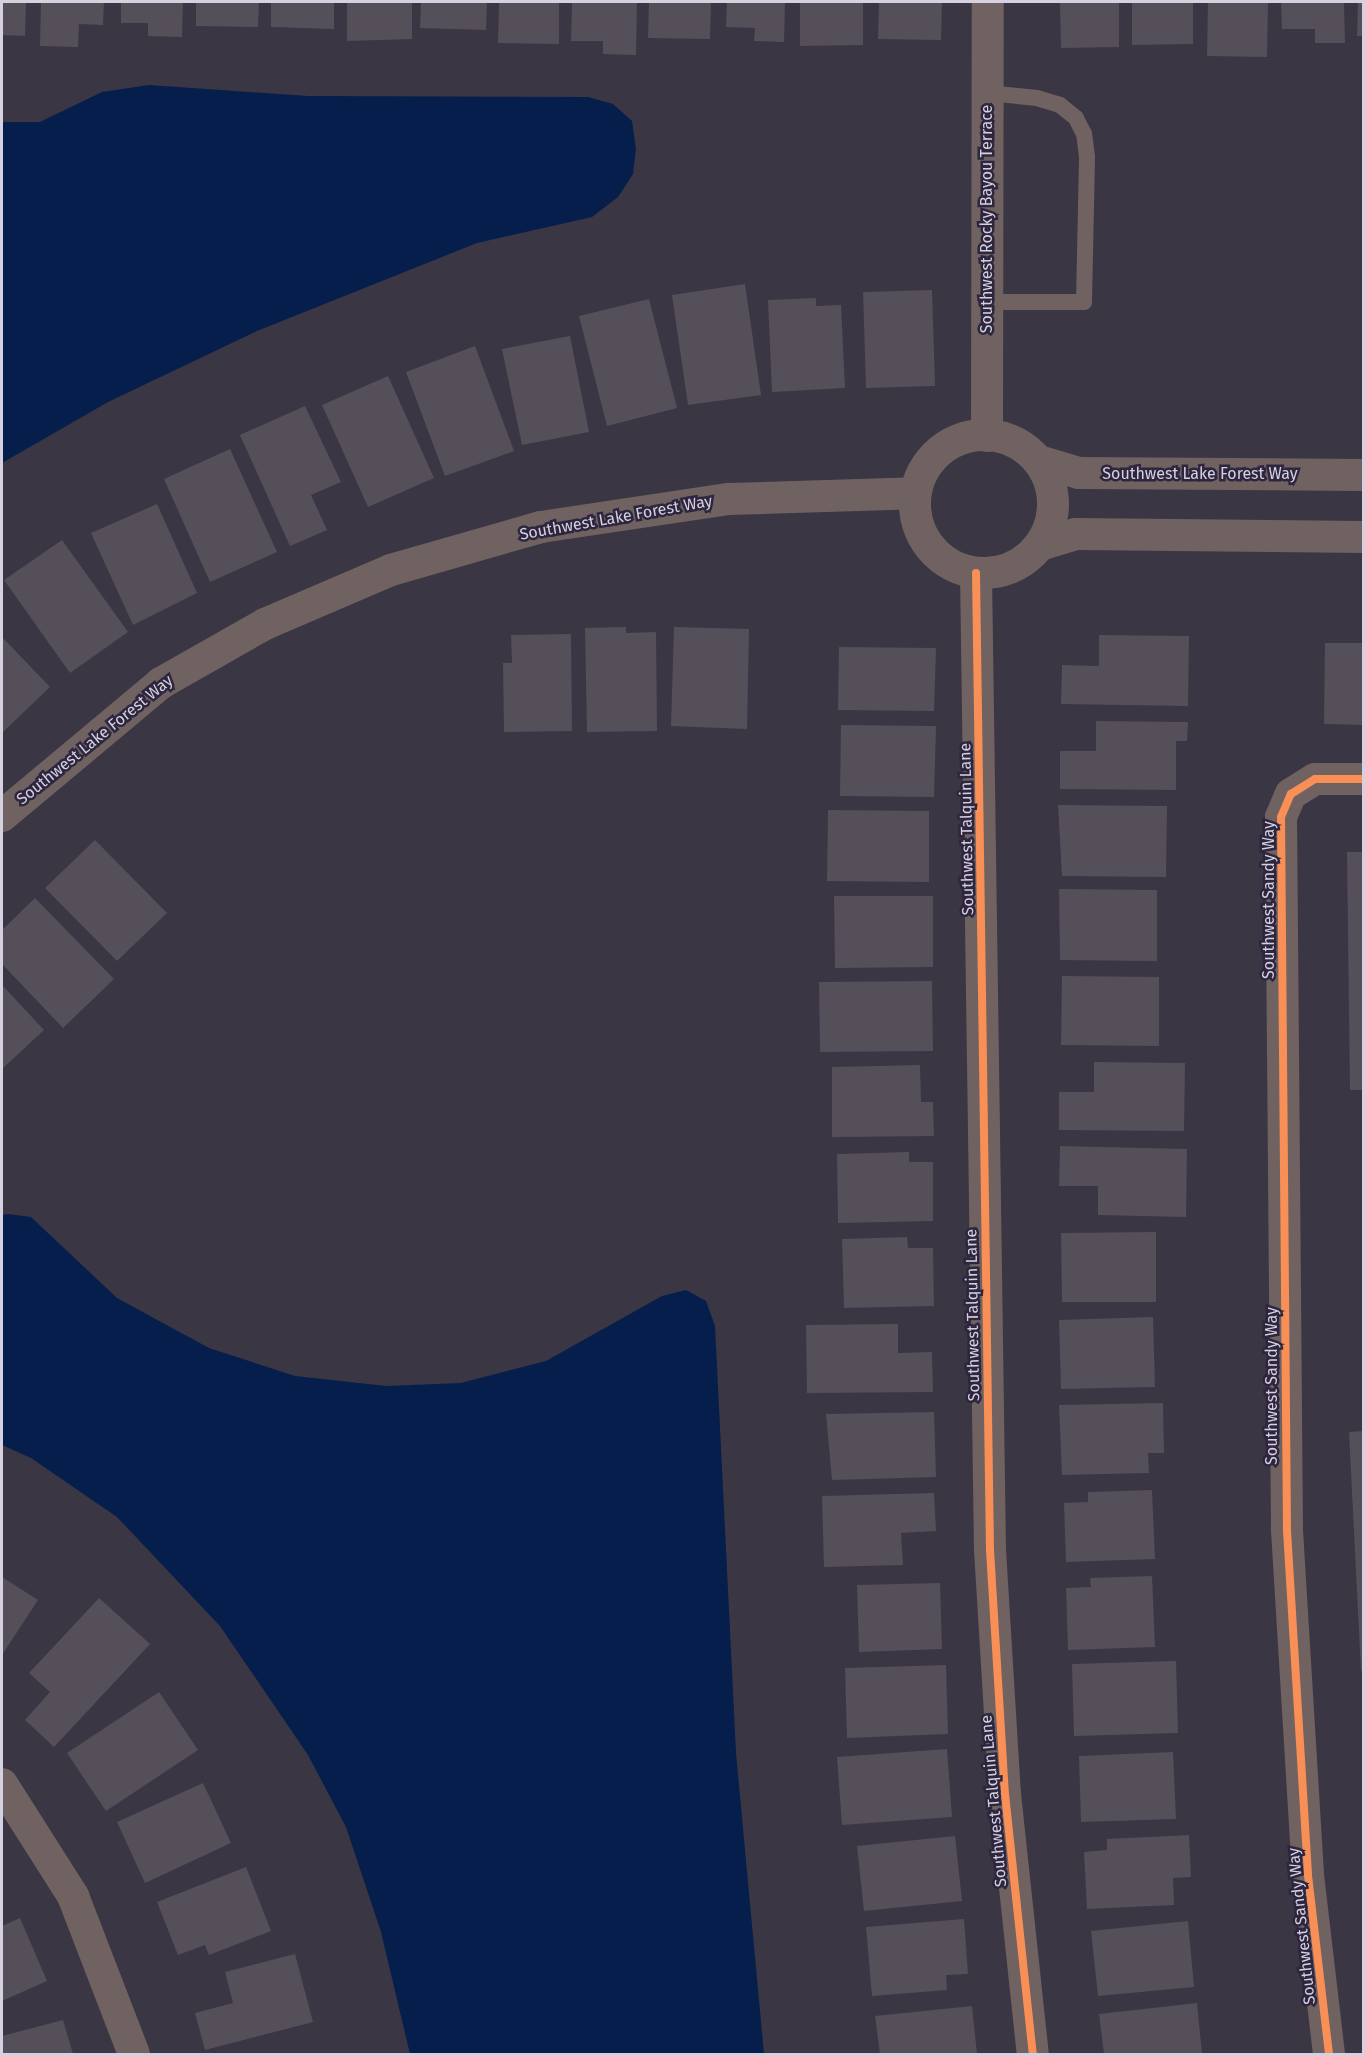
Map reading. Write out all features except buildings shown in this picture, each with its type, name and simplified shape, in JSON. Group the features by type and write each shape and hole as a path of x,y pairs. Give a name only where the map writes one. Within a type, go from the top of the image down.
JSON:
{"street":[{"name":"Southwest Rocky Bayou Terrace","path":"987,436 988,2"},
{"path":"974,435 987,436 1021,445 1039,461 1048,476 1054,499 1052,523 1040,545 1023,562 1001,571 976,573 953,567 929,546 915,517 915,493 930,459 949,444 974,435"},
{"name":"Southwest Lake Forest Way","path":"1039,461 1078,473 1364,475"},
{"name":"Southwest Lake Forest Way","path":"2,816 161,683 264,624 391,570 541,527 729,499 915,493"},
{"path":"1040,545 1075,534 1364,537"},
{"name":"Southwest Talquin Lane","path":"976,573 990,1550 1005,1794 1033,2055"},
{"name":"Southwest Sandy Way","path":"1329,2055 1308,1874 1287,1530 1281,817 1291,794 1315,778 1364,779"},
{"path":"2,1784 73,1896 134,2055"}],"lane":[{"path":"987,302 1084,302 1087,157 1084,134 1076,118 1060,105 1037,98 988,93"}],"water":[{"path":"149,85 308,96 588,97 613,104 632,121 636,149 633,174 618,197 592,217 477,243 257,331 108,402 2,463 2,122 40,122 102,92"},
{"path":"2,1215 31,1217 117,1298 209,1348 295,1376 386,1386 461,1383 546,1361 662,1296 686,1290 706,1301 715,1326 736,1753 764,2054 410,2054 381,1932 346,1827 308,1755 220,1626 117,1517 31,1458 2,1445"}],"cycle path":[{"path":"976,573 990,1550 1005,1794 1033,2054"},
{"path":"1329,2054 1308,1874 1287,1530 1281,817 1291,794 1315,779 1364,779"}]}
